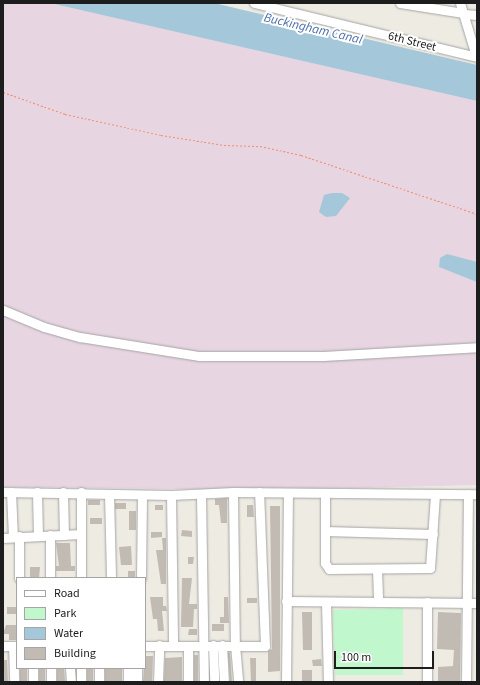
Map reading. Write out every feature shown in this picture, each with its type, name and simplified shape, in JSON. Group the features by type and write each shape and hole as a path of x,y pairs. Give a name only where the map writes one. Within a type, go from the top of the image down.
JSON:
{"street":[{"name":"6th Street","path":"254,3 477,56"},
{"path":"400,3 422,5 477,15"},
{"path":"460,3 473,30 477,56"},
{"path":"3,310 44,327 80,337 199,356 323,356 477,347"},
{"path":"19,577 16,536 7,492 81,492 171,495 201,495 233,492 288,494 472,494 465,603 466,682"},
{"path":"37,492 38,535"},
{"path":"63,492 64,535"},
{"path":"81,492 81,577"},
{"path":"233,492 235,645 238,682"},
{"path":"146,646 265,646 259,492"},
{"path":"109,494 111,577"},
{"path":"141,577 142,494"},
{"path":"286,682 288,494"},
{"path":"325,494 326,567 377,569 430,568 435,494"},
{"path":"171,495 173,646"},
{"path":"201,495 204,682"},
{"path":"325,531 433,534"},
{"path":"3,538 16,536 81,534"},
{"path":"50,535 50,577"},
{"path":"377,569 378,602"},
{"path":"286,601 477,603"},
{"path":"326,602 328,682"},
{"path":"427,602 427,682"},
{"path":"214,682 218,645"},
{"path":"218,645 224,682"},
{"path":"3,646 15,646 14,682"},
{"path":"158,682 159,646"},
{"path":"188,646 188,682"},
{"path":"33,669 33,682"},
{"path":"51,669 51,682"},
{"path":"70,669 71,682"},
{"path":"81,669 81,682"},
{"path":"99,669 99,682"},
{"path":"128,669 128,682"},
{"path":"137,669 137,682"}],"path":[{"path":"3,92 65,114 161,135 224,145 260,146 301,155 477,214"}],"shaded area":[{"path":"3,3 50,3 477,101 477,485 273,490 3,487"}],"green space":[{"path":"403,608 403,675 335,675 333,610"}],"water":[{"name":"Buckingham Canal","path":"50,3 214,3 477,65 477,101"},
{"path":"342,193 350,198 336,216 326,217 319,212 324,195"},
{"path":"447,254 477,262 477,282 439,267 440,258"}],"building":[{"path":"227,498 227,523 221,523 219,505 215,505 215,499"},
{"path":"88,500 100,500 100,505 88,505"},
{"path":"115,503 126,503 126,509 115,509"},
{"path":"155,505 163,505 163,510 155,510"},
{"path":"247,505 253,505 254,517 247,517"},
{"path":"270,506 280,506 280,671 268,672 268,651 272,649"},
{"path":"129,511 136,511 136,530 129,530"},
{"path":"90,518 102,518 102,524 90,524"},
{"path":"182,530 192,531 192,537 181,536"},
{"path":"151,532 162,532 162,537 151,538"},
{"path":"162,538 166,538 166,584 161,584 156,550 163,550"},
{"path":"56,543 70,543 71,566 75,566 75,571 56,571 56,566 59,566"},
{"path":"131,546 132,565 121,565 119,547"},
{"path":"188,557 194,557 193,564 188,564"},
{"path":"30,567 40,567 39,577 30,577"},
{"path":"128,571 135,571 135,577 128,577"},
{"path":"182,578 192,578 189,604 197,604 197,609 194,609 193,627 181,627"},
{"path":"150,597 163,597 163,606 166,606 167,611 162,611 164,631 158,631 157,619 153,619"},
{"path":"224,597 228,597 229,623 220,623 220,617 224,617"},
{"path":"247,598 257,598 257,603 247,603"},
{"path":"7,607 16,607 16,614 7,614"},
{"path":"302,612 312,612 312,650 303,650"},
{"path":"438,612 461,613 460,682 438,682 438,667 453,666 454,650 437,649"},
{"path":"212,624 224,624 224,631 212,631"},
{"path":"6,625 16,625 16,640 9,640 9,634 3,634"},
{"path":"189,629 197,629 197,635 188,635"},
{"path":"228,653 230,653 232,682 230,682"},
{"path":"194,655 198,655 198,682 194,682"},
{"path":"146,656 153,656 152,682 143,682 144,669 146,669"},
{"path":"182,657 182,682 164,682 165,658"},
{"path":"250,658 256,658 256,682 251,682"},
{"path":"321,659 322,666 313,666 312,660"},
{"path":"3,660 7,660 8,682 3,682"},
{"path":"20,669 27,669 27,682 20,682"},
{"path":"39,669 45,669 45,682 39,682"},
{"path":"57,669 64,669 65,682 57,682"},
{"path":"87,669 93,669 93,682 87,682"},
{"path":"105,669 122,669 122,682 105,682"},
{"path":"302,670 312,670 312,682 302,682"}]}
